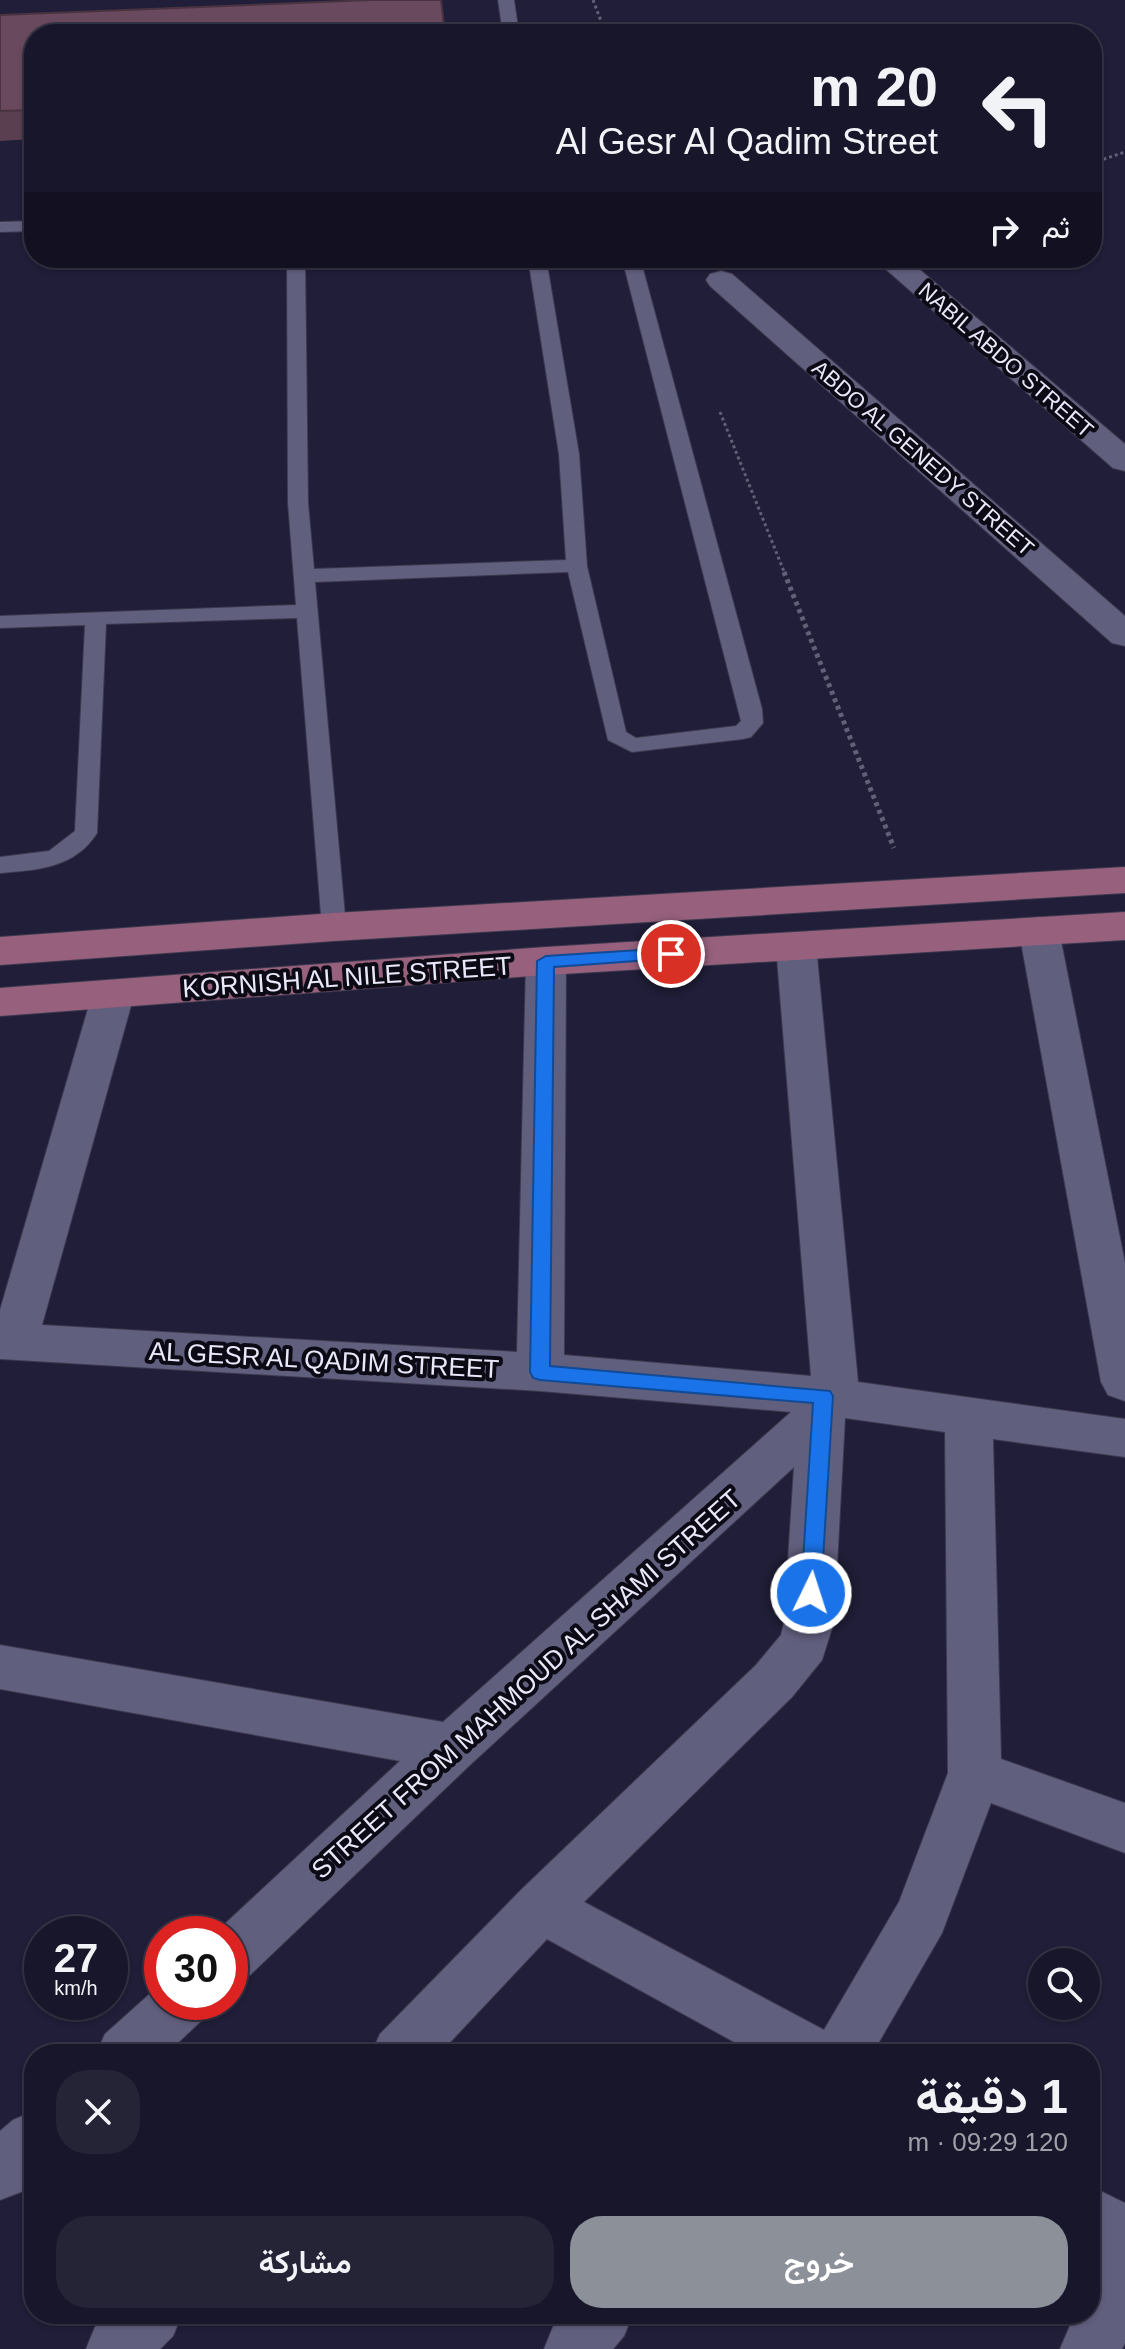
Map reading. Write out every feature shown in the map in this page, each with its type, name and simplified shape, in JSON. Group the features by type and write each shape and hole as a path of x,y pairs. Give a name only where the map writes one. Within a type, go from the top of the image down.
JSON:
{"main road":[{"name":"KORNISH AL NILE STREET","path":"0,951 334,927 1125,880"},
{"name":"KORNISH AL NILE STREET","path":"0,1002 546,961 1125,926"}],"street":[{"name":"NABIL ABDO STREET","path":"900,268 1125,461"},
{"name":"ABDO AL GENEDY STREET","path":"721,280 1125,635"},
{"path":"1039,931 1125,1382"},
{"path":"410,2044 541,1907 774,1681 804,1644 809,1622 827,1403 796,946"},
{"path":"540,1372 546,961"},
{"path":"7,1341 113,995"},
{"name":"AL GESR AL QADIM STREET","path":"7,1341 540,1372 969,1416 1125,1438"},
{"name":"STREET FROM MAHMOUD AL SHAMI STREET","path":"248,1939 827,1403"},
{"path":"847,2044 922,1915 975,1773 969,1416"},
{"path":"7,1677 452,1747"},
{"path":"975,1773 1125,1828"},
{"path":"541,1907 794,2044"},
{"path":"136,2044 162,2020"},
{"path":"0,2171 24,2149"},
{"path":"1100,2222 1125,2236"},
{"path":"1091,2349 1125,2272"},
{"path":"117,2349 141,2324"},
{"path":"575,2349 594,2324"}],"lane":[{"path":"506,0 510,24"},
{"path":"0,227 24,226"},
{"path":"296,268 298,503 334,927"},
{"path":"539,268 569,454 577,566 616,735 632,745 743,732 752,723 751,709 634,268"},
{"path":"303,576 577,566"},
{"path":"0,622 305,611"},
{"path":"0,865 54,861 74,848 86,833 96,619"}],"path":[{"path":"593,0 602,24"},
{"path":"1102,160 1125,152"},
{"path":"718,407 913,893"}],"building":[{"path":"441,0 444,24 24,24 24,110 0,111 0,15"}],"route":[{"path":"671,954 546,961 540,1372 823,1396 811,1593"}]}
